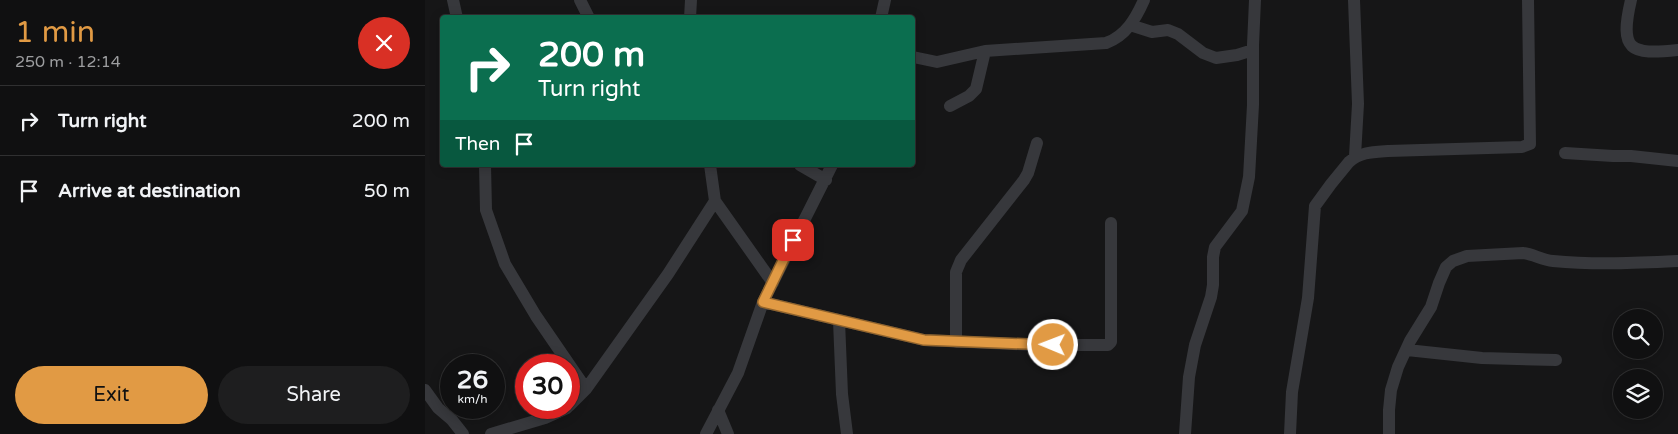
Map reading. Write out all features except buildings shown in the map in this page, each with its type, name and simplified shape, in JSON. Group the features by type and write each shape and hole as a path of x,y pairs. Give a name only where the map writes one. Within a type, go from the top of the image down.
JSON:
{"street":[{"path":"453,0 456,15"},
{"path":"580,0 588,15"},
{"path":"588,0 589,15"},
{"path":"690,15 691,0"},
{"path":"882,15 885,0"},
{"path":"915,58 937,62 985,51 1106,43 1116,40 1125,32 1144,0"},
{"path":"1185,434 1191,369 1195,345 1211,297 1215,247 1242,211 1249,177 1253,105 1255,0"},
{"path":"1355,0 1358,104 1355,156"},
{"path":"1290,434 1292,392 1308,298 1315,206 1355,156 1388,150 1522,147 1530,144 1528,0"},
{"path":"1631,0 1627,18 1627,40 1633,48 1641,52 1678,50"},
{"path":"1130,25 1153,32 1168,30 1216,58 1237,55 1253,50"},
{"path":"951,106 969,96 976,89 985,51"},
{"path":"956,342 956,272 961,260 1025,180 1037,143"},
{"path":"1565,153 1631,156 1678,161"},
{"path":"485,167 486,210 505,264 536,316 586,389"},
{"path":"711,167 715,201 773,283"},
{"path":"803,167 825,180"},
{"path":"706,434 737,373 763,302 831,167"},
{"path":"580,395 669,274 715,201"},
{"path":"763,302 915,339 1036,345 1110,344 1111,223"},
{"path":"1389,434 1391,390 1398,367 1410,341 1431,307 1446,267 1459,258 1529,253 1551,261 1609,264 1678,260"},
{"path":"839,321 842,394 847,434"},
{"path":"1407,350 1482,358 1556,360"},
{"path":"425,390 438,408 452,420 463,434"},
{"path":"718,410 727,434"},
{"path":"491,434 542,419"}],"route":[{"path":"793,240 763,302 915,339 1053,345"}]}
